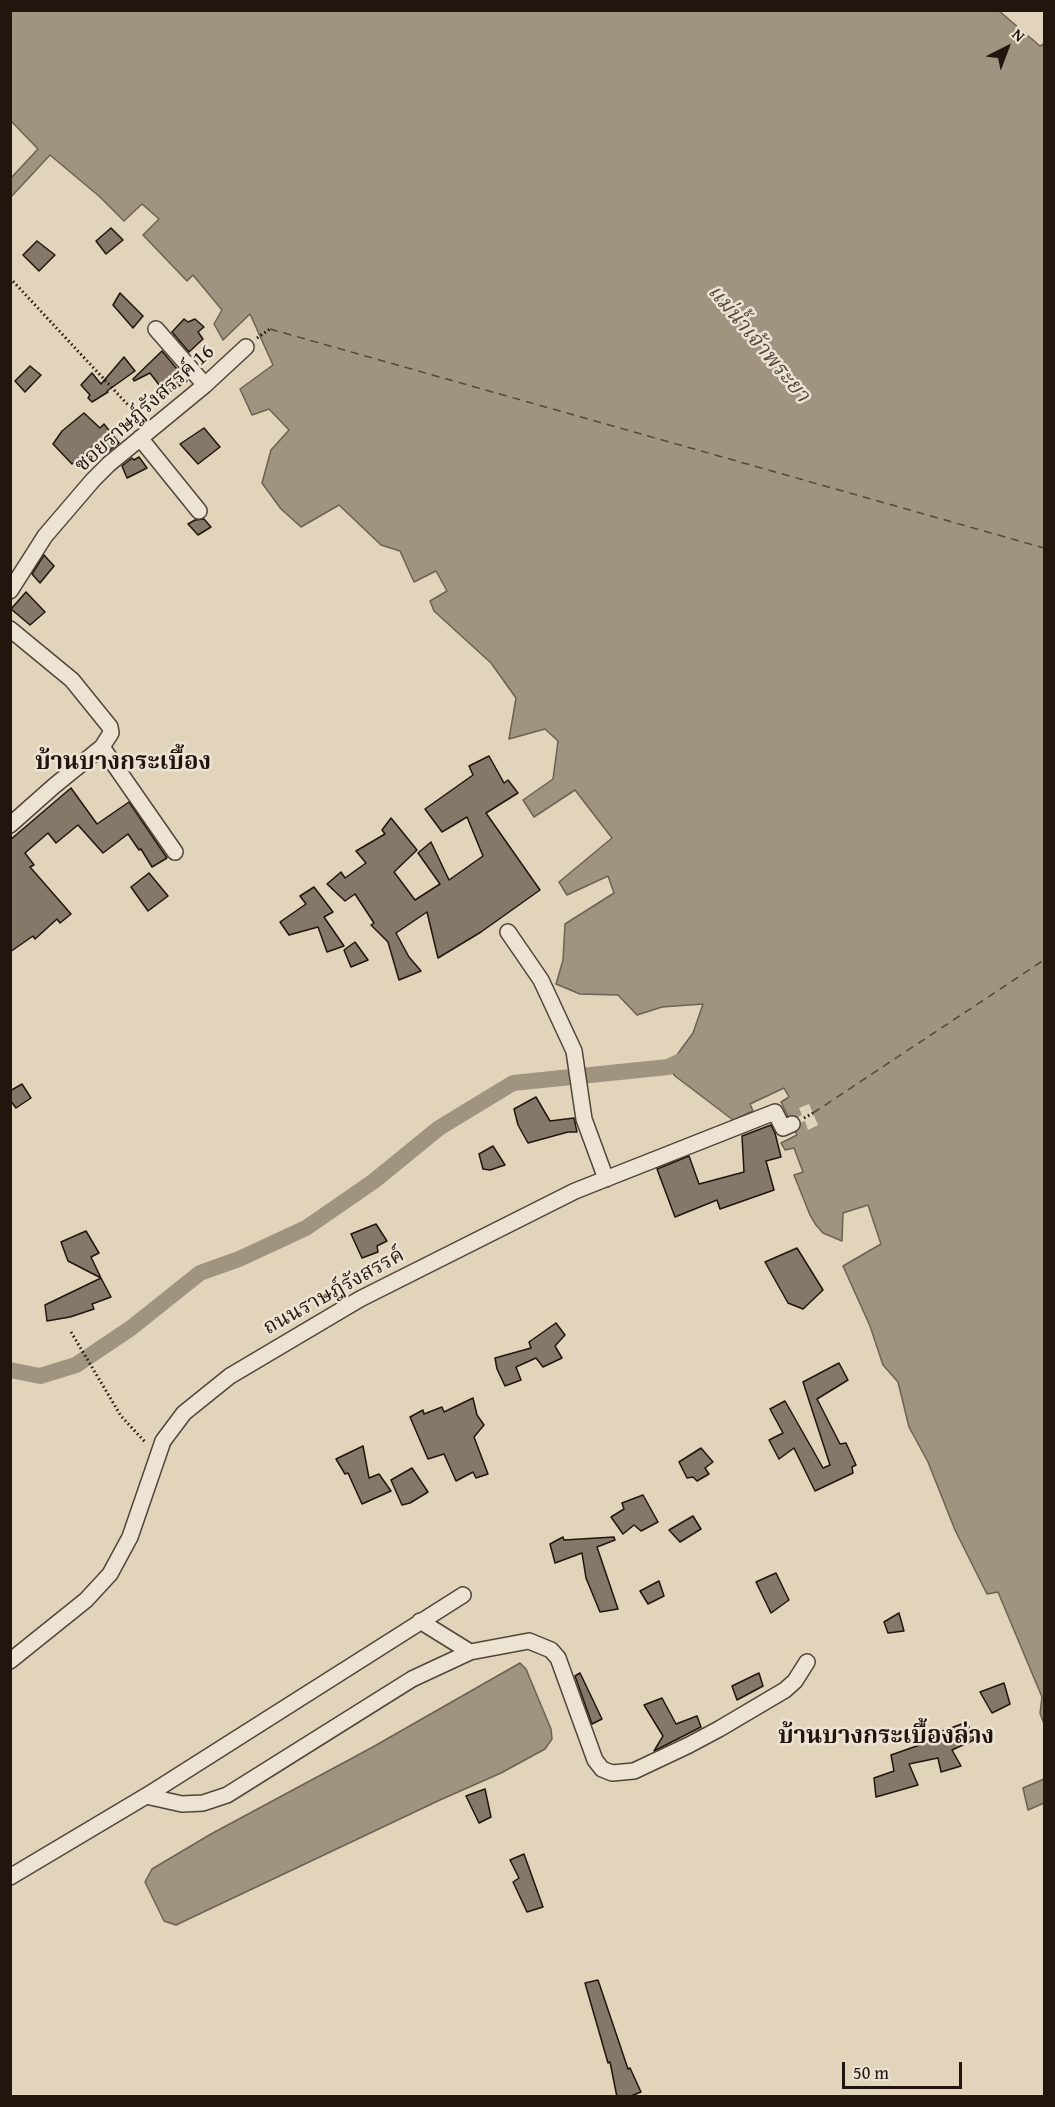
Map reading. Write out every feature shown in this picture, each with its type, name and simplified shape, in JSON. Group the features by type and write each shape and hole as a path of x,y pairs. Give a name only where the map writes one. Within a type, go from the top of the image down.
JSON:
{"street":[{"path":"156,329 205,385"},
{"name":"ซอยราษฎ์รังสรรค์ 16","path":"10,591 45,536 109,464 205,385 246,347"},
{"path":"146,434 199,511"},
{"path":"10,629 72,680 111,727 111,733 102,747 10,825"},
{"path":"102,747 175,852"},
{"path":"508,932 541,980 574,1051 584,1119 606,1179"},
{"name":"ถนนราษฎ์รังสรรค์","path":"10,1661 86,1600 110,1574 130,1537 157,1455 171,1428 184,1413 230,1376 360,1299 575,1191 775,1112 783,1128 792,1124"},
{"path":"10,1878 146,1796 463,1595"},
{"path":"420,1621 470,1652"},
{"path":"146,1796 182,1804 203,1803 227,1795 412,1679 470,1652 530,1641 551,1650 558,1658 595,1760 602,1768 612,1773 634,1771 719,1729 785,1690 795,1681 807,1662"}],"path":[{"path":"10,278 146,434"},
{"path":"71,1332 121,1416 157,1455"}],"water":[{"name":"แม่น้ำเจ้าพระยา","path":"998,10 1040,46 1044,44 1044,1724 1040,1713 1042,1697 998,1592 987,1594 955,1530 928,1462 909,1427 898,1382 883,1365 870,1326 843,1266 881,1244 868,1205 843,1213 842,1241 823,1233 816,1225 794,1175 803,1172 794,1148 785,1150 781,1143 797,1135 781,1102 789,1097 784,1088 750,1104 753,1111 733,1120 675,1076 668,1067 693,1033 703,1004 662,1007 637,1015 618,995 580,994 556,984 563,960 565,924 614,893 608,876 567,895 559,882 612,838 575,790 534,817 523,800 553,779 558,741 545,729 509,739 516,698 491,663 434,611 430,601 447,591 436,571 414,582 400,551 381,545 339,505 301,527 281,509 262,483 271,450 289,430 269,409 252,415 240,389 273,365 250,314 223,340 214,324 222,310 193,275 187,281 143,235 159,219 142,204 124,221 100,197 50,155 11,197 10,179 38,149 11,121 11,11"},
{"path":"520,1663 526,1669 551,1729 552,1739 545,1749 501,1773 176,1925 164,1921 145,1882 152,1869"},
{"path":"1044,1779 1044,1803 1028,1810 1023,1788"}],"pier":[{"path":"809,1104 818,1125 808,1130 805,1121 793,1126 790,1121 802,1115 799,1108"}],"building":[{"path":"111,228 123,240 106,254 96,241"},
{"path":"37,241 55,255 39,271 23,255"},
{"path":"120,293 143,316 133,328 113,305"},
{"path":"184,319 188,322 195,319 204,327 198,332 203,339 189,352 172,332"},
{"path":"162,351 187,381 166,394 150,373 134,381 133,379"},
{"path":"124,357 135,371 92,402 88,398 90,395 81,385 92,373 101,384"},
{"path":"30,366 41,375 25,392 15,381"},
{"path":"84,413 100,428 104,424 119,443 104,455 95,444 72,464 53,444 62,431"},
{"path":"204,428 220,447 198,464 180,444"},
{"path":"139,457 147,468 127,478 122,466 132,458 134,460"},
{"path":"204,519 211,527 198,535 188,524"},
{"path":"44,555 54,566 40,583 32,574"},
{"path":"26,592 45,612 30,625 11,609"},
{"path":"489,756 504,783 508,780 518,793 486,813 540,890 481,932 438,958 427,912 396,933 409,957 421,971 399,980 388,942 371,925 374,923 355,894 345,901 327,884 341,872 345,878 366,863 356,851 385,834 382,830 391,818 417,850 394,872 415,900 440,884 418,853 431,842 449,880 483,856 467,817 442,832 425,809 473,775 469,766"},
{"path":"71,788 97,824 129,802 167,858 152,867 128,834 103,853 78,825 56,843 48,833 25,853 34,865 30,867 71,914 60,923 57,919 35,939 33,936 10,952 10,840"},
{"path":"149,873 168,896 148,911 131,887"},
{"path":"314,887 333,912 324,917 344,946 327,952 318,927 289,935 280,922 306,904 300,896"},
{"path":"355,942 368,960 351,967 344,950"},
{"path":"22,1084 31,1098 16,1108 10,1100 10,1091"},
{"path":"536,1097 550,1121 574,1118 577,1132 568,1132 528,1143 518,1125 514,1109"},
{"path":"771,1125 781,1157 766,1161 774,1190 720,1209 717,1200 675,1217 657,1169 689,1156 699,1184 744,1172 742,1136"},
{"path":"493,1146 505,1165 490,1170 483,1169 479,1154"},
{"path":"376,1224 387,1241 377,1246 378,1252 362,1258 351,1234"},
{"path":"86,1231 99,1253 91,1257 101,1278 68,1261 61,1242"},
{"path":"797,1248 823,1290 803,1309 788,1303 765,1262"},
{"path":"101,1278 111,1297 92,1304 94,1309 70,1317 47,1321 45,1305"},
{"path":"556,1323 565,1335 555,1346 562,1358 543,1367 536,1358 516,1367 521,1380 505,1386 497,1369 495,1358 531,1348 529,1342"},
{"path":"839,1363 848,1380 817,1399 840,1444 846,1443 856,1465 852,1467 853,1473 815,1491 794,1448 779,1459 769,1440 783,1433 770,1409 785,1401 823,1468 830,1465 803,1382"},
{"path":"473,1398 477,1415 484,1425 474,1437 488,1474 476,1478 473,1472 456,1481 444,1454 428,1459 410,1417 423,1410 424,1414 442,1407 444,1412"},
{"path":"363,1446 369,1478 379,1474 391,1491 362,1504 348,1473 345,1474 336,1459"},
{"path":"701,1448 713,1462 705,1468 709,1474 697,1481 693,1477 687,1478 679,1462"},
{"path":"412,1468 428,1492 402,1505 391,1480"},
{"path":"643,1495 658,1522 641,1531 634,1525 623,1534 611,1517 624,1509 622,1503"},
{"path":"693,1516 701,1529 680,1542 669,1530"},
{"path":"563,1537 564,1540 614,1537 615,1540 597,1547 618,1609 600,1612 586,1578 582,1553 555,1563 550,1544"},
{"path":"776,1573 789,1600 771,1613 756,1582"},
{"path":"659,1581 664,1596 648,1604 640,1591"},
{"path":"899,1613 904,1631 888,1633 884,1622"},
{"path":"580,1673 602,1719 592,1724 575,1676"},
{"path":"759,1673 763,1686 737,1700 732,1686"},
{"path":"1004,1683 1010,1704 992,1713 980,1692"},
{"path":"662,1698 676,1724 697,1716 701,1727 654,1751 663,1736 644,1705"},
{"path":"967,1722 974,1740 952,1750 961,1766 941,1772 938,1758 909,1764 918,1785 876,1797 874,1778 894,1771 891,1755 931,1741 929,1736"},
{"path":"485,1789 491,1817 479,1823 466,1796"},
{"path":"524,1854 543,1907 527,1912 513,1882 519,1878 510,1860"},
{"path":"598,1980 628,2069 630,2068 641,2092 628,2097 617,2097 610,2062 608,2063 585,1983"}],"waterway":[{"path":"10,1370 40,1376 76,1365 131,1328 200,1273 239,1259 306,1228 374,1181 439,1128 513,1083 668,1067 687,1058"}],"ferry route":[{"path":"270,329 1044,548"},
{"path":"813,1113 1044,960"}],"district":[{"name":"บ้านบางกระเบื้อง","path":"123,763"},
{"name":"บ้านบางกระเบื้องล่าง","path":"886,1737"}]}
